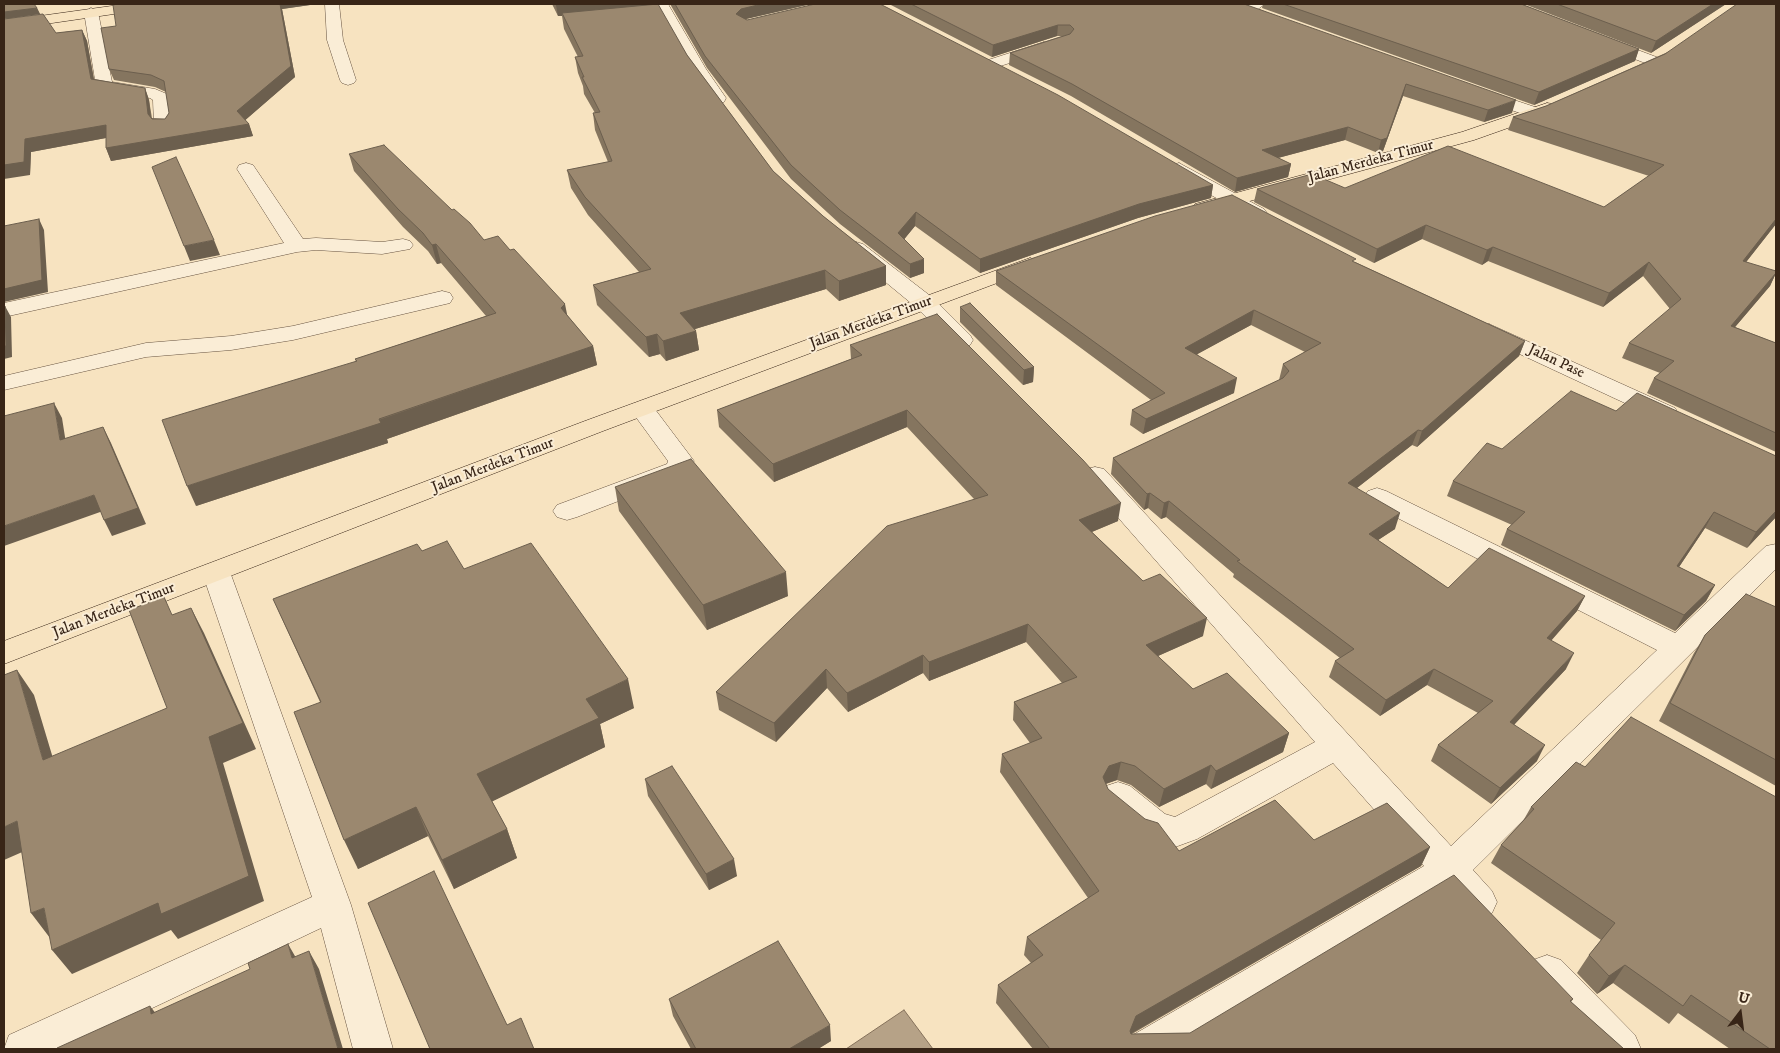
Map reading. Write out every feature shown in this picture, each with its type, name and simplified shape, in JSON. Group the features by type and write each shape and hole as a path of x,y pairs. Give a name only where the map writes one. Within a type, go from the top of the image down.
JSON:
{"main road":[{"path":"4,26 155,4"},
{"path":"1629,73 1662,56"},
{"name":"Jalan Merdeka Timur","path":"1183,213 1468,136 1570,99"},
{"name":"Jalan Merdeka Timur","path":"4,653 642,408 1051,256"}],"street":[{"path":"332,4 335,40 348,80"},
{"path":"1258,4 1244,9 1282,24"},
{"path":"658,10 731,116"},
{"path":"91,12 104,86 155,94 161,98 163,125"},
{"path":"1589,36 1662,56"},
{"path":"991,64 1063,41"},
{"path":"974,55 1015,76"},
{"path":"1460,87 1535,113"},
{"path":"1164,160 1231,200 1275,222"},
{"path":"246,169 297,246"},
{"path":"840,235 925,303 981,359"},
{"path":"4,310 297,246 316,244 382,248 403,245"},
{"path":"4,382 146,350 231,343 293,333 442,298"},
{"name":"Jalan Pase","path":"1467,320 1688,423"},
{"path":"567,511 662,476 676,468 680,461 642,408"},
{"path":"1093,464 1337,745 1496,920"},
{"path":"1377,497 1680,648"},
{"path":"1147,1049 1449,870 1626,720 1680,648 1776,553"},
{"path":"216,572 333,905 373,1049"},
{"path":"1118,796 1154,826 1175,832 1185,829 1337,745"},
{"path":"24,1049 333,905"},
{"path":"1531,956 1621,1049"}],"shaded area":[{"path":"904,1010 933,1049 846,1049"}],"building":[{"path":"4,4 34,4 37,8 4,12"},
{"path":"280,4 291,66 237,111 249,124 106,148 106,125 25,139 24,162 4,165 4,19 43,14 56,33 82,30 91,79 145,88 148,114 152,119 165,119 169,113 164,81 151,75 109,69 101,28 116,26 113,5"},
{"path":"658,4 687,55 773,171 823,216 886,266 839,281 825,270 680,313 696,331 663,341 657,334 646,337 593,285 651,269 585,197 567,170 612,161 593,113 600,112 582,77 584,77 575,57 583,56 562,13"},
{"path":"675,4 762,4 741,9 736,14 747,20 815,4 880,4 1058,95 1213,185 1139,204 980,259 916,212 898,233 924,259 910,264 840,210 791,165 705,56"},
{"path":"911,4 1244,4 1516,100 1488,110 1406,84 1387,138 1381,140 1348,127 1262,150 1291,164 1237,178 1072,84 1010,53 1070,34 1074,29 1070,25 1058,25 993,45"},
{"path":"1283,4 1521,4 1639,49 1539,92"},
{"path":"1557,4 1713,4 1656,41"},
{"path":"1737,4 1776,4 1776,219 1743,261 1776,271 1776,273 1731,326 1776,343 1776,433 1654,378 1674,361 1629,343 1681,299 1649,262 1609,293 1493,247 1487,250 1426,225 1377,249 1257,189 1312,174 1345,188 1448,146 1604,207 1664,165 1513,117 1546,106 1665,54"},
{"path":"384,145 452,210 454,209 470,223 484,240 498,236 510,250 514,249 565,304 561,308 593,346 379,419 381,423 187,486 162,420 357,361 355,359 496,313 436,244 432,245 349,154"},
{"path":"176,157 214,240 184,246 152,167"},
{"path":"1232,195 1356,259 1352,261 1525,341 1422,431 1418,430 1348,483 1400,513 1369,534 1448,588 1489,548 1585,596 1547,638 1574,653 1510,722 1545,745 1500,788 1438,745 1493,701 1434,669 1386,700 1335,661 1354,649 1237,561 1240,560 1169,501 1164,503 1150,493 1147,494 1113,458 1283,378 1289,371 1283,364 1321,343 1254,310 1185,348 1237,378 1146,419 1132,410 1165,393 996,271 1155,216"},
{"path":"39,219 42,280 4,289 4,226"},
{"path":"970,303 1034,367 1024,370 960,307"},
{"path":"5,306 6,346 4,346"},
{"path":"937,314 1083,460 1121,503 1079,520 1143,581 1160,574 1207,618 1146,645 1193,689 1227,673 1289,733 1216,771 1211,765 1164,789 1135,766 1121,762 1109,766 1103,777 1108,789 1145,819 1158,823 1179,851 1275,800 1314,840 1387,803 1430,847 1136,1016 1130,1031 1131,1034 1190,1033 1454,875 1573,999 1570,1001 1624,1049 1050,1049 998,985 1043,955 1027,937 1099,891 1002,754 1042,738 1014,702 1077,677 1028,624 929,662 923,655 847,693 826,669 774,723 716,692 887,526 988,495 907,410 773,464 717,410 862,355 850,345"},
{"path":"1571,391 1616,411 1637,393 1776,456 1776,511 1756,532 1714,512 1677,566 1715,585 1684,615 1507,529 1525,512 1453,481 1487,443 1502,449"},
{"path":"54,403 60,440 103,427 138,508 104,520 94,495 4,526 4,416"},
{"path":"691,459 786,572 703,605 615,487"},
{"path":"447,541 464,569 531,543 628,679 586,699 599,718 477,774 507,829 442,860 416,807 344,840 294,712 321,702 273,599 417,544 422,551"},
{"path":"1746,594 1776,607 1776,760 1670,703 1705,635"},
{"path":"164,597 172,615 191,608 243,723 209,737 249,876 161,914 158,903 52,950 44,908 31,913 17,821 4,827 4,675 17,670 43,760 167,708 129,610"},
{"path":"1631,717 1776,797 1776,1049 1770,1049 1691,995 1683,1006 1625,965 1609,976 1589,955 1615,923 1501,845 1534,809 1531,807 1576,762 1585,767"},
{"path":"672,766 734,859 706,874 645,779"},
{"path":"434,871 507,1025 521,1018 534,1049 430,1049 368,903"},
{"path":"778,941 830,1025 789,1049 696,1049 669,999"},
{"path":"288,944 292,958 309,951 338,1049 57,1049 150,1006 151,1014 250,969 248,963"}]}
